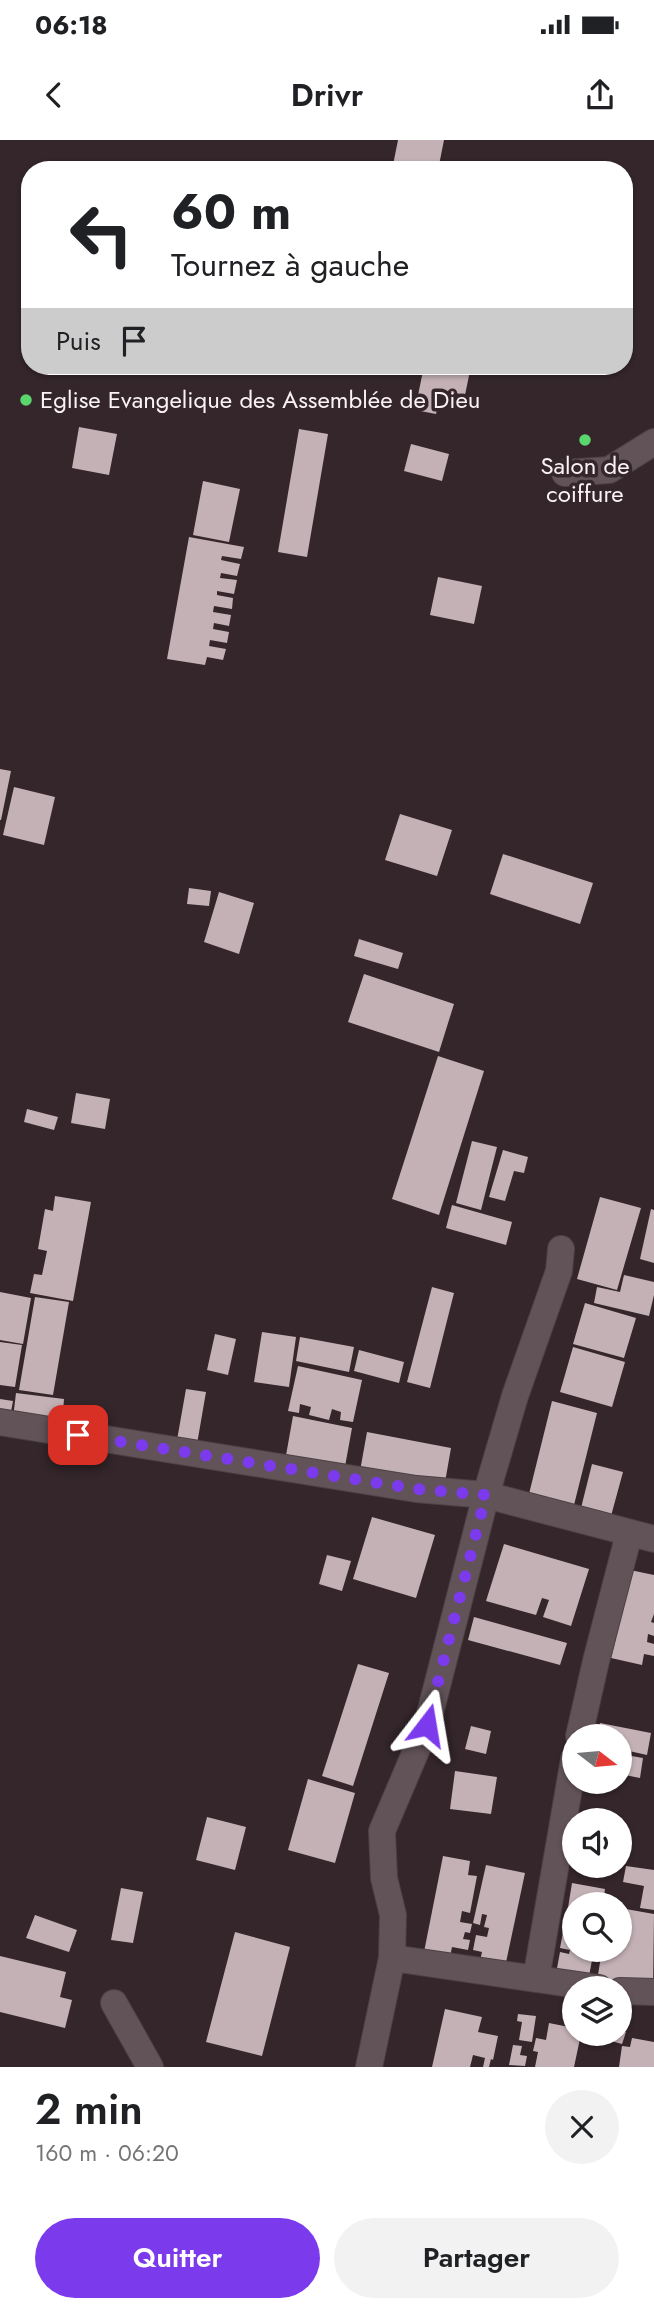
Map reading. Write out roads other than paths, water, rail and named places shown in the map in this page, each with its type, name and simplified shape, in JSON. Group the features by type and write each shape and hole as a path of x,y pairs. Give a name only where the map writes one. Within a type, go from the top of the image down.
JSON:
{"street":[{"path":"565,473 609,470 654,442"},
{"path":"369,2067 392,1958 393,1915 384,1878 382,1831 427,1725 486,1495 515,1396 559,1271 561,1249"},
{"path":"0,1422 416,1489 486,1495 642,1536 596,1661 582,1724"},
{"path":"536,1979 568,1794"},
{"path":"392,1958 562,1983"},
{"path":"632,1991 654,1992"},
{"path":"114,2003 150,2067"}],"place":[{"name":"Eglise Evangelique des Assemblée de Dieu","path":"26,400"},
{"name":"Salon de coiffure","path":"585,440"}]}
